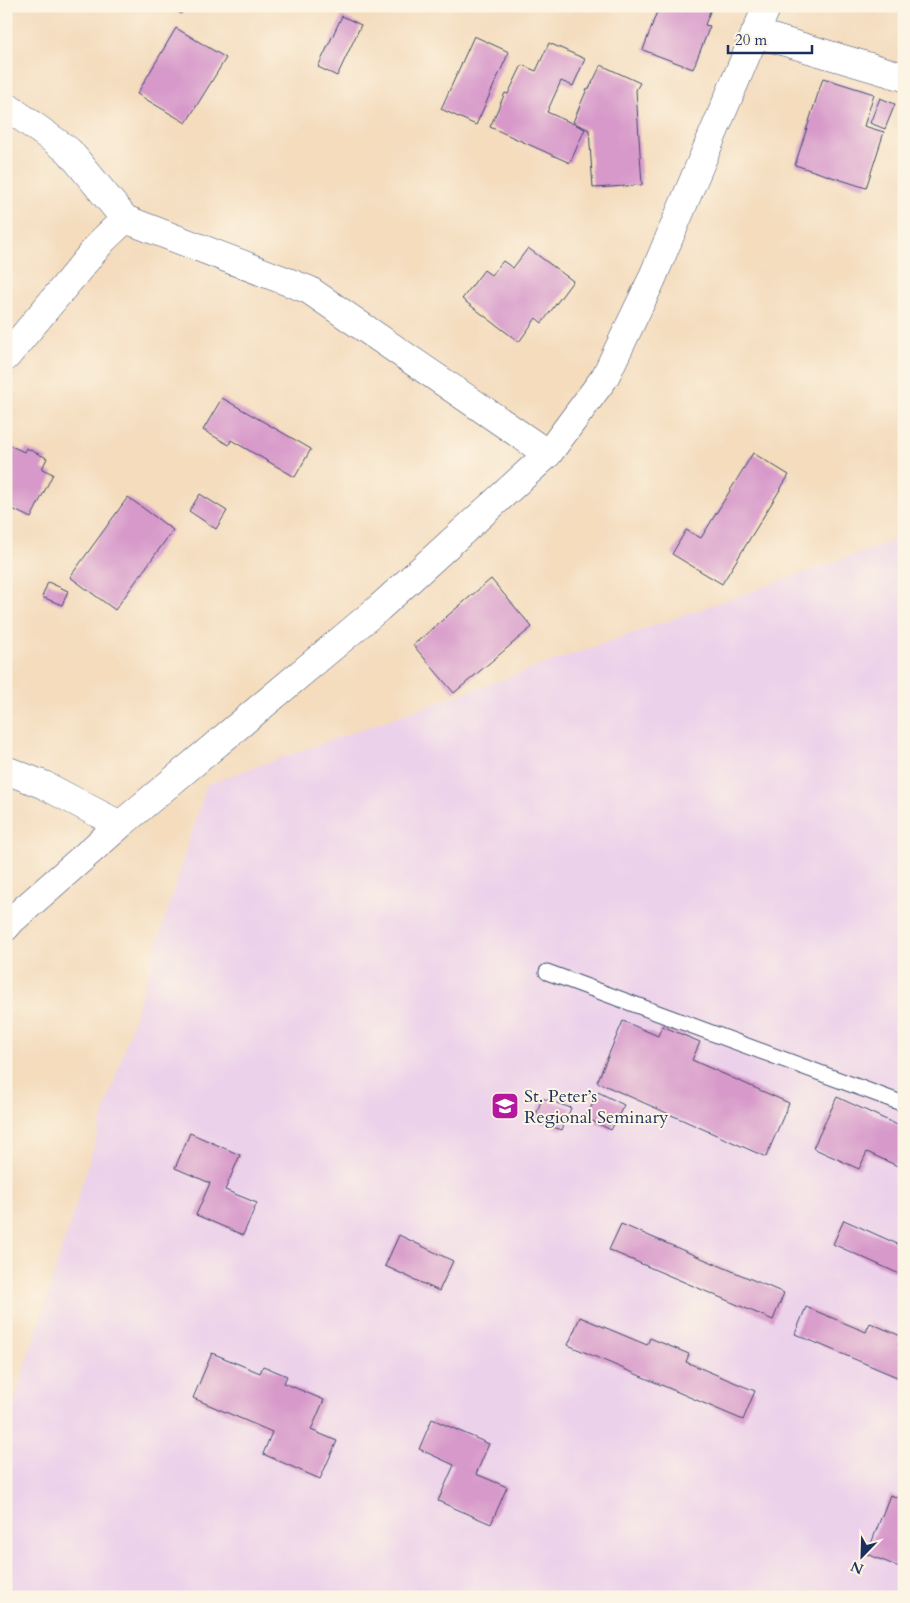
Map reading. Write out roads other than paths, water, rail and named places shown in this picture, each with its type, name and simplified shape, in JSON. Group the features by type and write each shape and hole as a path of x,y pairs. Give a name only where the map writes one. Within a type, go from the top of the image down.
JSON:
{"street":[{"path":"6,927 120,825 379,608 548,454 605,377 651,280 767,6"},
{"path":"755,33 904,77"},
{"path":"6,106 69,151 125,219 309,290 548,454"},
{"path":"6,357 104,240 125,219"},
{"path":"6,770 44,785 120,825"}],"lane":[{"path":"547,972 904,1104"}],"place":[{"name":"St. Peter’s Regional Seminary","path":"505,1106"}]}
